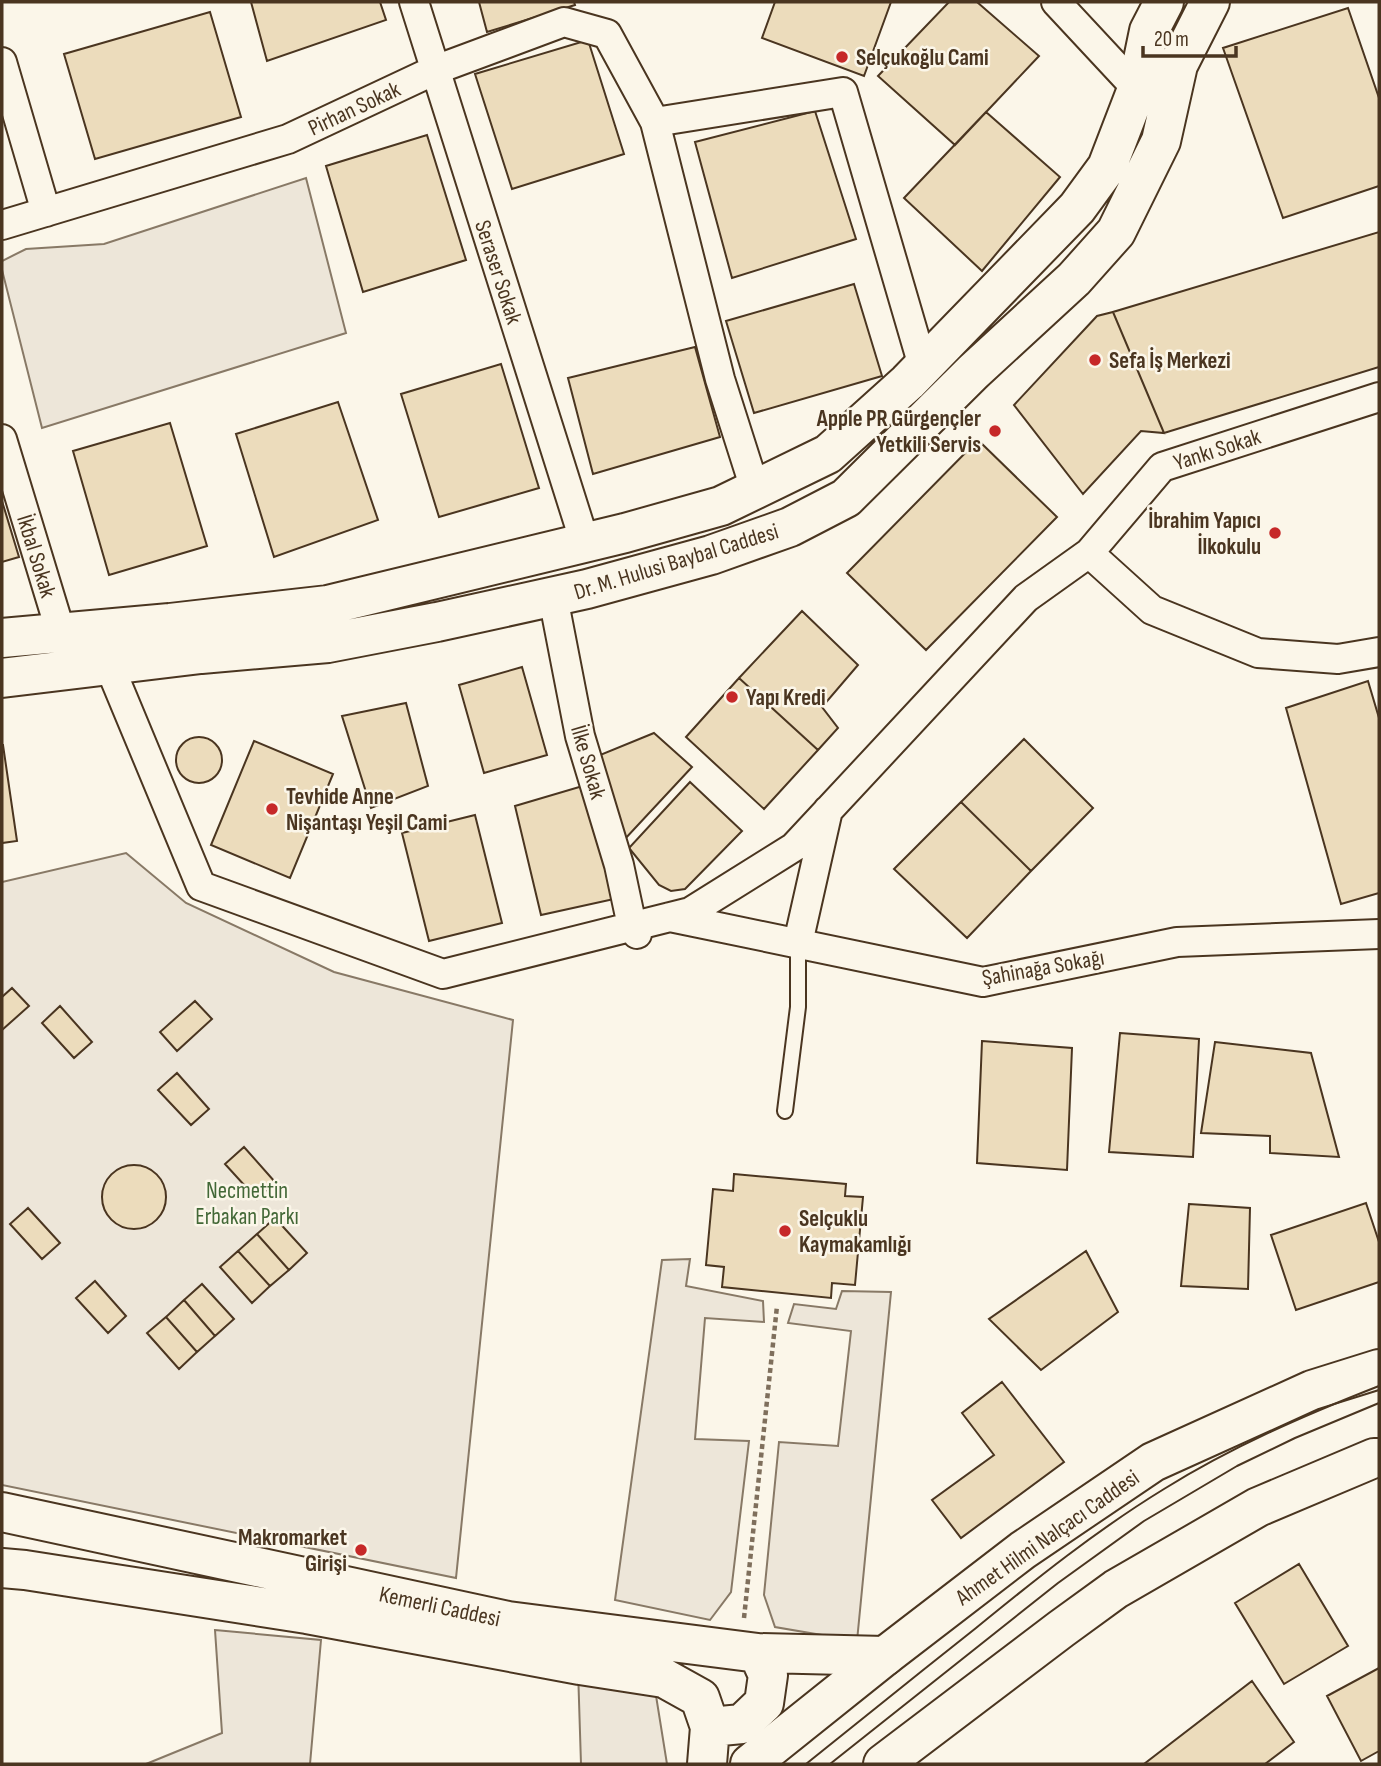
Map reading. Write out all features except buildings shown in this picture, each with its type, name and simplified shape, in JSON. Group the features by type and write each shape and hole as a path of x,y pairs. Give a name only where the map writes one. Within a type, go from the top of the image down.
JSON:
{"street":[{"name":"Seraser Sokak","path":"414,2 584,543"},
{"path":"1056,2 1137,89"},
{"name":"Dr. M. Hulusi Baybal Caddesi","path":"2,638 170,624 328,605 584,543 721,506 828,453 908,382 1077,208 1107,167 1137,89 1149,31 1164,2"},
{"name":"Dr. M. Hulusi Baybal Caddesi","path":"2,678 201,654 328,643 553,597 711,555 790,527 846,498 973,372 1074,279 1116,232 1161,141 1178,65 1210,2"},
{"name":"Pirhan Sokak","path":"2,225 288,139 435,70 564,22 607,34 655,122 720,379 755,489"},
{"path":"2,62 46,212"},
{"path":"655,122 843,92 923,366"},
{"name":"Yankı Sokak","path":"109,665 201,886 443,974 634,930 690,912 794,847 1026,598 1089,553 1161,467 1379,397"},
{"name":"İkbal Sokak","path":"2,439 61,633"},
{"path":"1089,553 1152,610 1258,653 1338,659 1379,652"},
{"name":"İlke Sokak","path":"553,597 580,736 619,864 634,930"},
{"path":"798,943 828,810"},
{"name":"Şahinağa Sokağı","path":"670,917 983,982 1177,942 1379,934"},
{"name":"Ahmet Hilmi Nalçacı Caddesi","path":"750,1764 1023,1550 1153,1462 1312,1390 1379,1369"},
{"path":"883,1764 1116,1589 1258,1507 1377,1462"},
{"name":"Kemerli Caddesi","path":"2,1512 508,1621 749,1652 886,1656"},
{"name":"Kemerli Caddesi","path":"2,1568 307,1614 664,1678 700,1698 708,1746"},
{"path":"708,1746 742,1724 764,1703 768,1675 749,1652"}],"lane":[{"path":"785,1111 797,1007 798,943"}],"path":[{"path":"749,1652 777,1306"}],"green space":[{"path":"306,178 346,333 42,428 2,261 26,249 104,244"},
{"name":"Necmettin Erbakan Parkı","path":"126,853 186,903 334,972 513,1020 456,1578 2,1485 2,882"},
{"path":"690,1259 686,1286 763,1301 764,1322 705,1318 695,1439 749,1441 731,1592 710,1620 615,1600 662,1260"},
{"path":"842,1291 891,1292 857,1641 775,1627 764,1595 779,1442 838,1446 851,1331 788,1323 794,1304 836,1309"},
{"path":"215,1630 321,1640 310,1764 146,1764 222,1733"},
{"path":"578,1669 653,1677 667,1764 581,1764"}],"tram line":[{"path":"806,1764 1044,1573 1139,1505 1242,1446 1296,1420 1379,1386"},
{"path":"830,1764 1058,1583 1144,1521 1237,1466 1379,1403"}],"place":[{"name":"Selçukoğlu Cami","path":"842,57"},
{"name":"Sefa İş Merkezi","path":"1095,360"},
{"name":"Apple PR Gürgençler Yetkili Servis","path":"995,431"},
{"name":"İbrahim Yapıcı İlkokulu","path":"1275,533"},
{"name":"Yapı Kredi","path":"732,697"},
{"name":"Tevhide Anne Nişantaşı Yeşil Cami","path":"272,809"},
{"name":"Selçuklu Kaymakamlığı","path":"785,1231"},
{"name":"Makromarket Girişi","path":"361,1550"}]}
